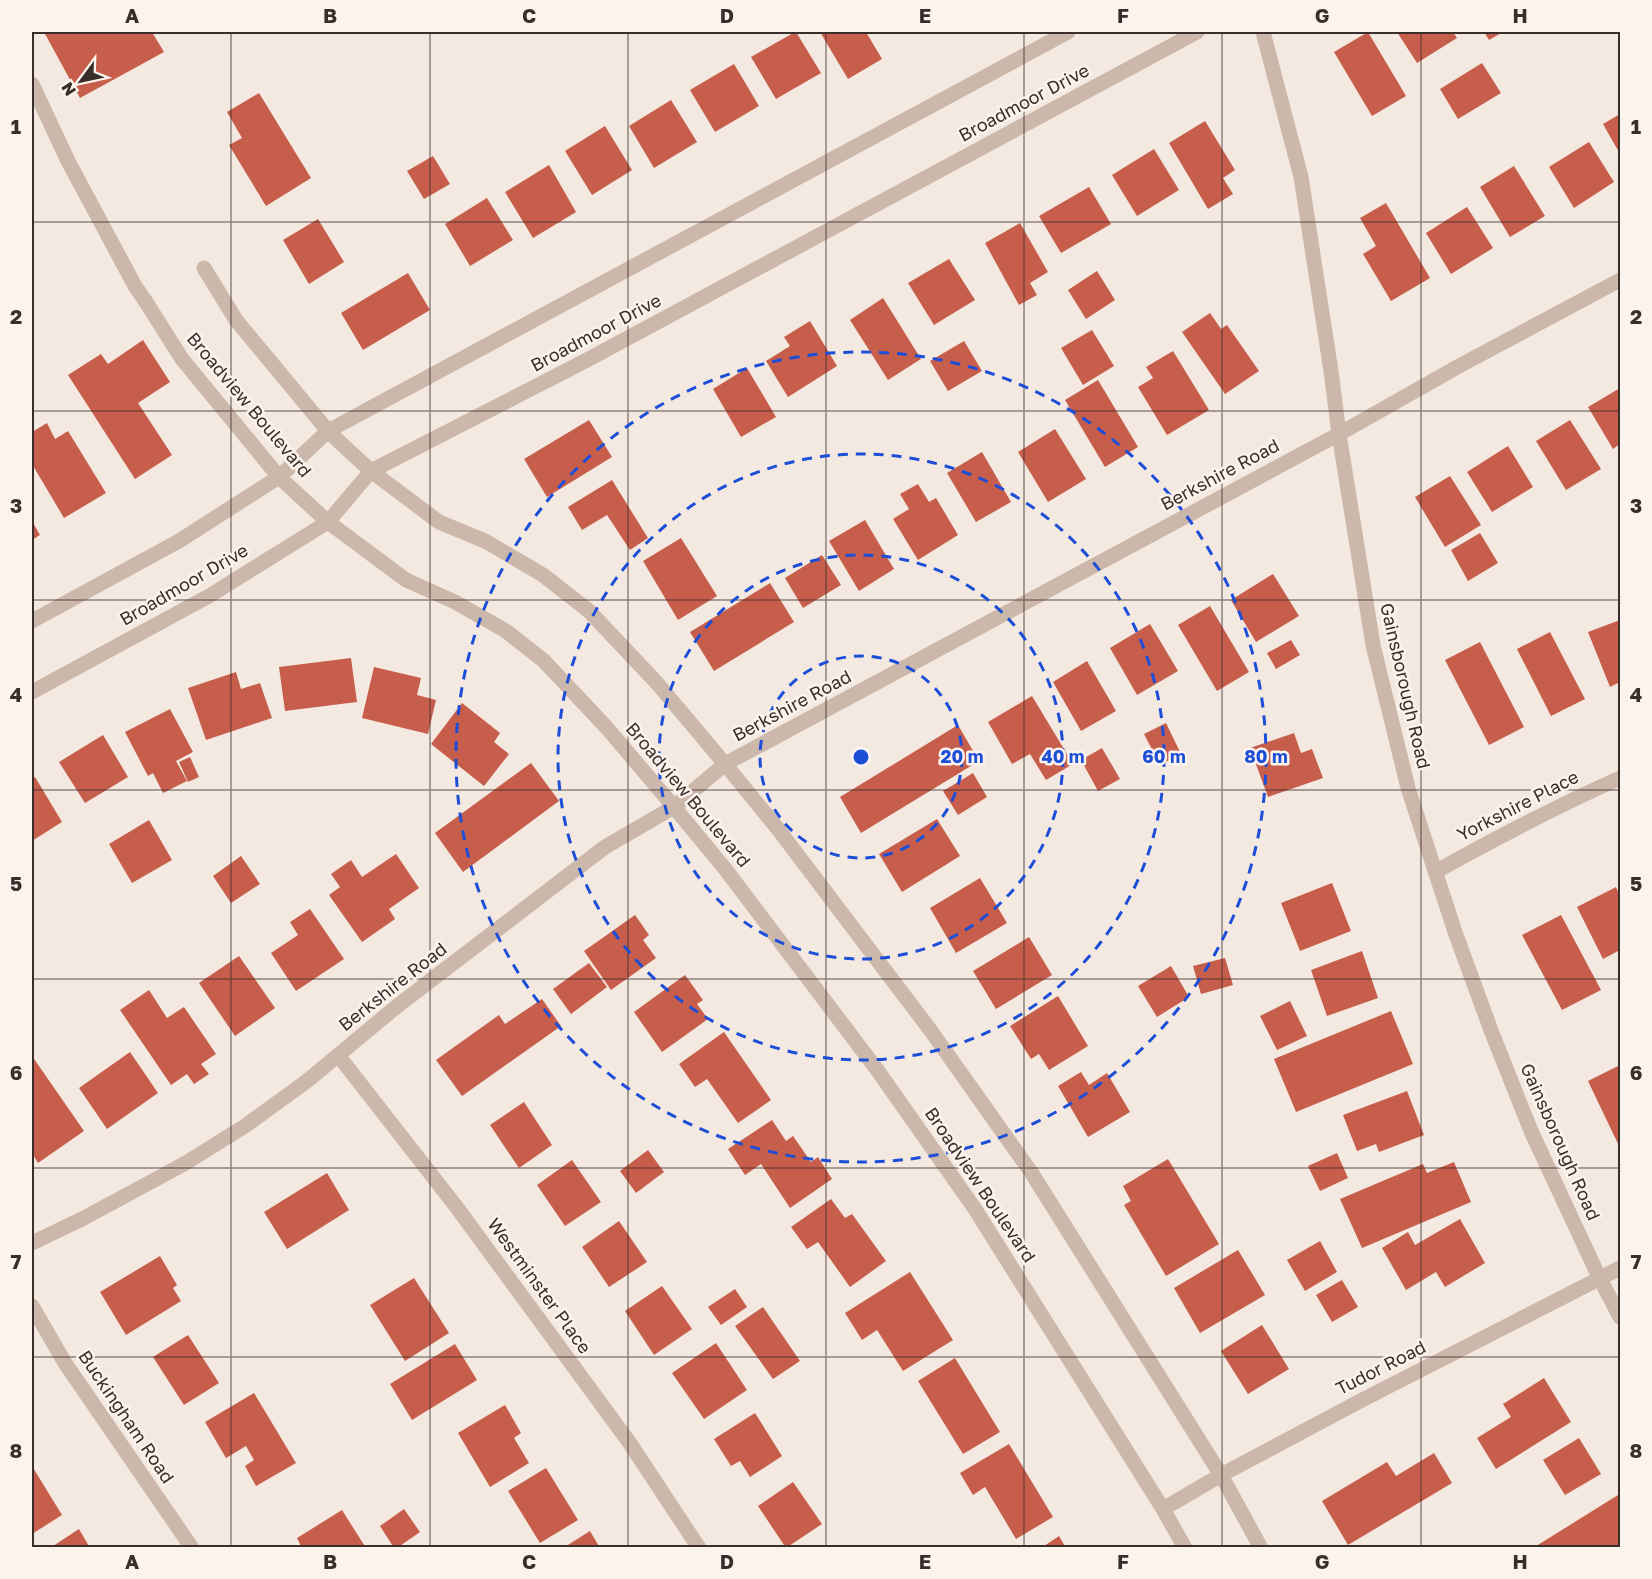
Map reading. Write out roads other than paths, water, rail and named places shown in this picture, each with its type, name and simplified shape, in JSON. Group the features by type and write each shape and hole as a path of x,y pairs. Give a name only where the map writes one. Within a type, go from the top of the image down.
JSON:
{"street":[{"path":"32,621 179,541 279,477 328,430 1048,36 1068,32"},
{"name":"Broadmoor Drive","path":"32,692 209,596 328,522 371,471 587,360 1197,32"},
{"name":"Gainsborough Road","path":"1263,32 1301,177 1373,645 1408,788 1455,932 1492,1033 1532,1131 1599,1277 1620,1317"},
{"name":"Broadview Boulevard","path":"32,84 68,161 135,286 182,359 279,477 328,522 406,580 455,602 506,631 544,661 608,728 726,870 878,1071 969,1200 1163,1509 1185,1548"},
{"path":"204,268 237,320 328,430 347,449 371,471 439,522 485,542 543,575 589,611 657,683 725,764 778,829 931,1031 1031,1172 1221,1475 1261,1548"},
{"name":"Berkshire Road","path":"32,1243 184,1164 245,1126 307,1081 396,1007 605,847 674,807 725,764 1620,280"},
{"name":"Yorkshire Place","path":"1435,872 1508,832 1620,778"},
{"name":"Westminster Place","path":"338,1055 458,1209 629,1442 699,1548"},
{"name":"Tudor Road","path":"1163,1509 1221,1475 1620,1268"},
{"name":"Buckingham Road","path":"32,1306 65,1364 192,1548"}]}
